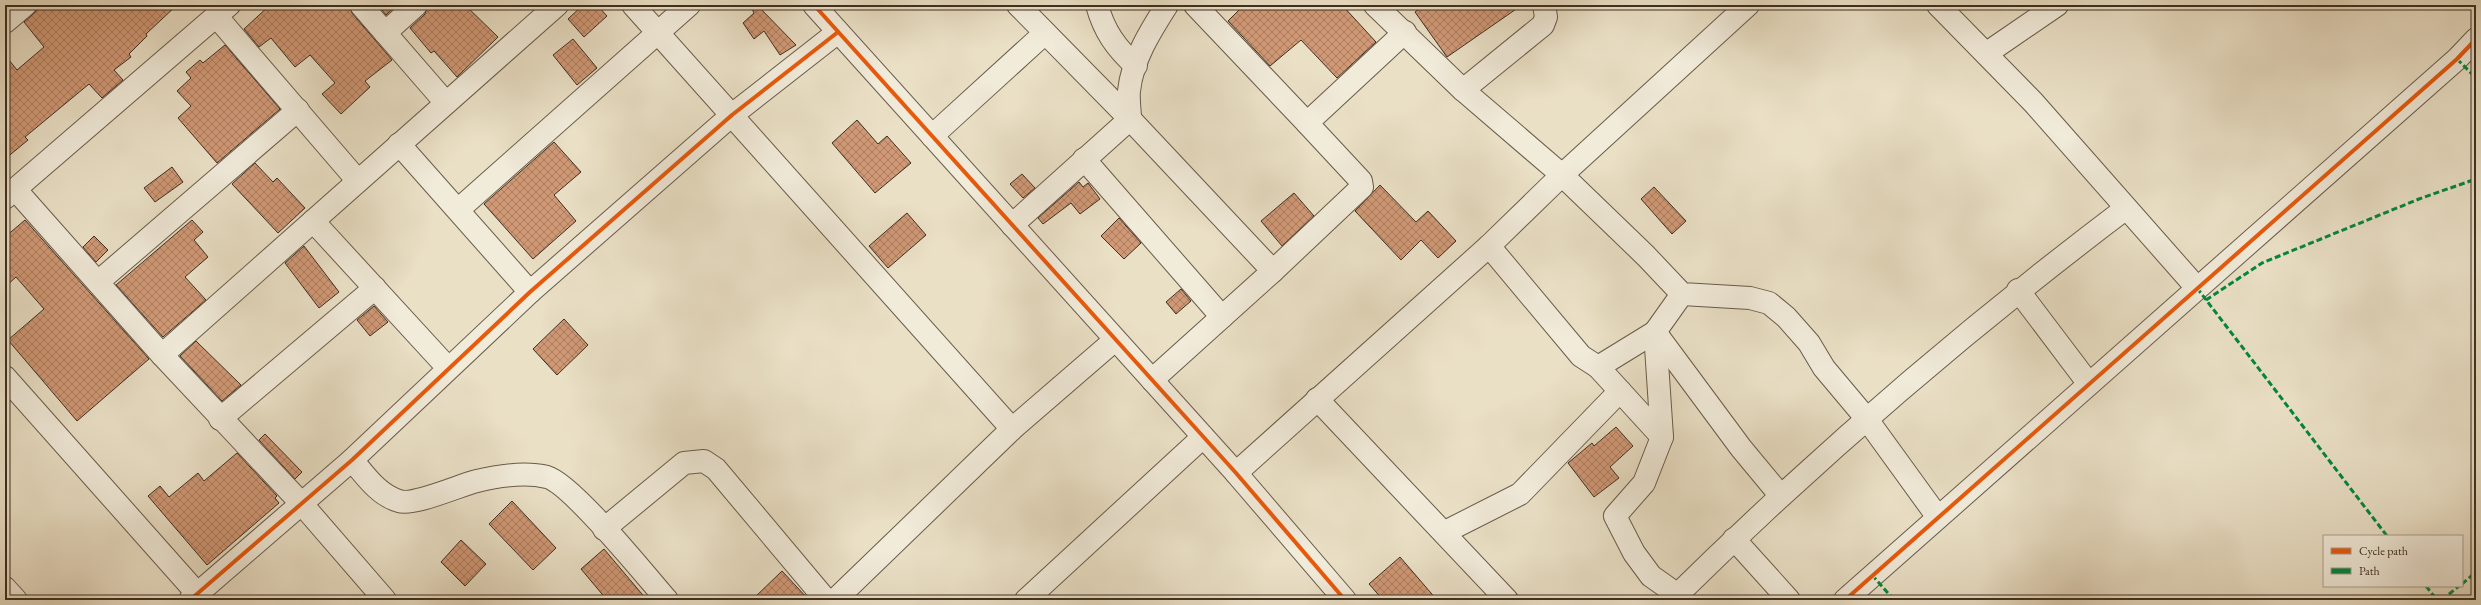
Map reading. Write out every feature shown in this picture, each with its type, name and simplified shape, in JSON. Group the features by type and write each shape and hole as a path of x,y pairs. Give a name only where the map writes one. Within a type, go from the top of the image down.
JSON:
{"street":[{"path":"5,22 25,5"},
{"path":"361,5 446,103"},
{"path":"385,32 416,5"},
{"path":"162,355 557,5"},
{"path":"633,5 1012,429"},
{"path":"459,209 689,5"},
{"path":"814,5 1236,473 1345,600"},
{"path":"1018,5 1130,119 1273,271"},
{"path":"1097,5 1106,32 1117,48 1136,66"},
{"path":"1130,119 1129,90 1136,66 1150,31 1167,5"},
{"path":"1152,380 1273,271 1362,187 1361,181 1195,5"},
{"path":"1374,5 1405,32 1463,90 1562,175 1646,256 1682,294 1750,298 1769,303 1786,317 1809,343 1824,368 1866,418 1938,516"},
{"path":"1463,90 1543,25 1546,17 1544,5"},
{"path":"1236,473 1489,246 1562,175 1748,5"},
{"path":"1938,5 1987,53 2033,102 2125,209 2197,288"},
{"path":"1987,53 2057,5"},
{"path":"358,181 298,110 223,11 10,194 98,282 220,419 301,504 385,600"},
{"path":"5,377 197,598 352,460 530,292 732,115 838,32"},
{"path":"932,136 1045,32"},
{"path":"1307,123 1405,32"},
{"path":"1845,600 1938,516 2457,59 2476,39"},
{"path":"98,282 298,110"},
{"path":"1012,225 1130,119"},
{"path":"399,144 459,209 530,292"},
{"path":"1084,159 1222,317"},
{"path":"1655,332 1662,437 1644,483 1615,516 1634,553 1651,576 1675,597 1780,495 1866,418 2018,290 2125,209"},
{"path":"313,221 448,368"},
{"path":"1489,246 1581,356 1598,367 1662,437"},
{"path":"220,419 375,288"},
{"path":"2018,290 2089,384"},
{"path":"1598,367 1655,332 1682,294"},
{"path":"1655,332 1741,448 1780,495"},
{"path":"835,600 1012,429 1115,340"},
{"path":"1445,532 1520,494 1620,391"},
{"path":"1317,399 1445,532 1507,600"},
{"path":"1026,600 1203,437"},
{"path":"352,460 376,488 400,502 419,500 478,481 516,475 548,478 578,499 667,600"},
{"path":"604,529 684,463 704,461 716,469 826,600"},
{"path":"1734,539 1789,600"},
{"path":"5,588 16,600"}],"building":[{"path":"43,5 177,5 146,34 147,36 129,54 131,57 114,70 123,80 102,98 89,84 25,137 28,140 5,159 5,55 17,70 44,47 24,22"},
{"path":"270,5 349,5 352,13 392,60 365,81 370,87 341,114 322,94 335,83 310,55 295,67 271,38 259,47 244,29"},
{"path":"378,5 397,5 386,15"},
{"path":"428,5 465,5 498,37 457,77 434,51 431,53 410,28 425,14"},
{"path":"583,5 597,5 607,16 584,37 568,19"},
{"path":"757,5 796,45 780,55 764,31 754,39 743,23 754,13 752,9"},
{"path":"1244,5 1342,5 1376,42 1337,78 1301,40 1270,66 1228,21"},
{"path":"1424,5 1522,5 1447,57 1415,12"},
{"path":"573,39 597,68 577,85 553,55"},
{"path":"225,45 280,109 217,163 178,118 191,106 177,91 191,78 186,72 200,60 203,63"},
{"path":"857,120 878,144 887,136 911,163 875,193 832,143"},
{"path":"554,142 581,172 554,195 576,221 533,259 484,204"},
{"path":"255,163 273,182 277,178 305,208 278,233 232,184"},
{"path":"172,167 183,182 155,202 144,188"},
{"path":"1022,174 1035,188 1023,198 1010,184"},
{"path":"1079,182 1083,187 1088,183 1100,199 1080,214 1071,203 1043,224 1038,218"},
{"path":"1380,185 1416,222 1428,211 1456,241 1438,258 1421,240 1401,260 1355,211"},
{"path":"1654,187 1686,221 1672,234 1641,199"},
{"path":"1294,193 1314,216 1282,246 1261,221"},
{"path":"907,213 926,235 888,268 869,246"},
{"path":"1119,218 1141,243 1124,259 1101,236"},
{"path":"25,220 149,359 77,421 8,340 44,309 16,277 5,287 5,237"},
{"path":"192,220 203,232 194,240 208,257 185,277 206,300 163,337 116,285"},
{"path":"94,236 108,250 96,262 83,247"},
{"path":"304,246 339,292 319,308 285,263"},
{"path":"1181,289 1191,301 1176,314 1166,302"},
{"path":"374,306 388,322 370,336 357,320"},
{"path":"564,319 588,345 557,375 533,349"},
{"path":"196,341 241,385 222,401 180,356"},
{"path":"1616,427 1633,446 1610,467 1619,478 1594,497 1568,463 1592,443 1594,446"},
{"path":"265,434 302,472 295,479 259,440"},
{"path":"237,453 277,496 275,498 279,503 207,565 148,496 160,486 169,497 198,473 204,481"},
{"path":"512,501 556,548 533,570 489,524"},
{"path":"461,540 486,564 465,586 441,562"},
{"path":"604,549 647,600 607,600 581,569"},
{"path":"1400,557 1437,600 1383,600 1369,584"},
{"path":"782,571 809,600 752,600"}],"marked path":[{"path":"2457,59 2476,78"},
{"path":"2206,300 2262,263 2419,199 2476,179"},
{"path":"2197,288 2386,535"},
{"path":"2463,583 2476,572"},
{"path":"1872,575 1894,600"},
{"path":"2427,587 2437,600"},
{"path":"2442,600 2458,587"}],"cycle path":[{"path":"814,5 1236,473 1345,600"},
{"path":"190,600 352,460 530,292 732,115 838,32"},
{"path":"1845,600 2457,59 2476,39"}]}
